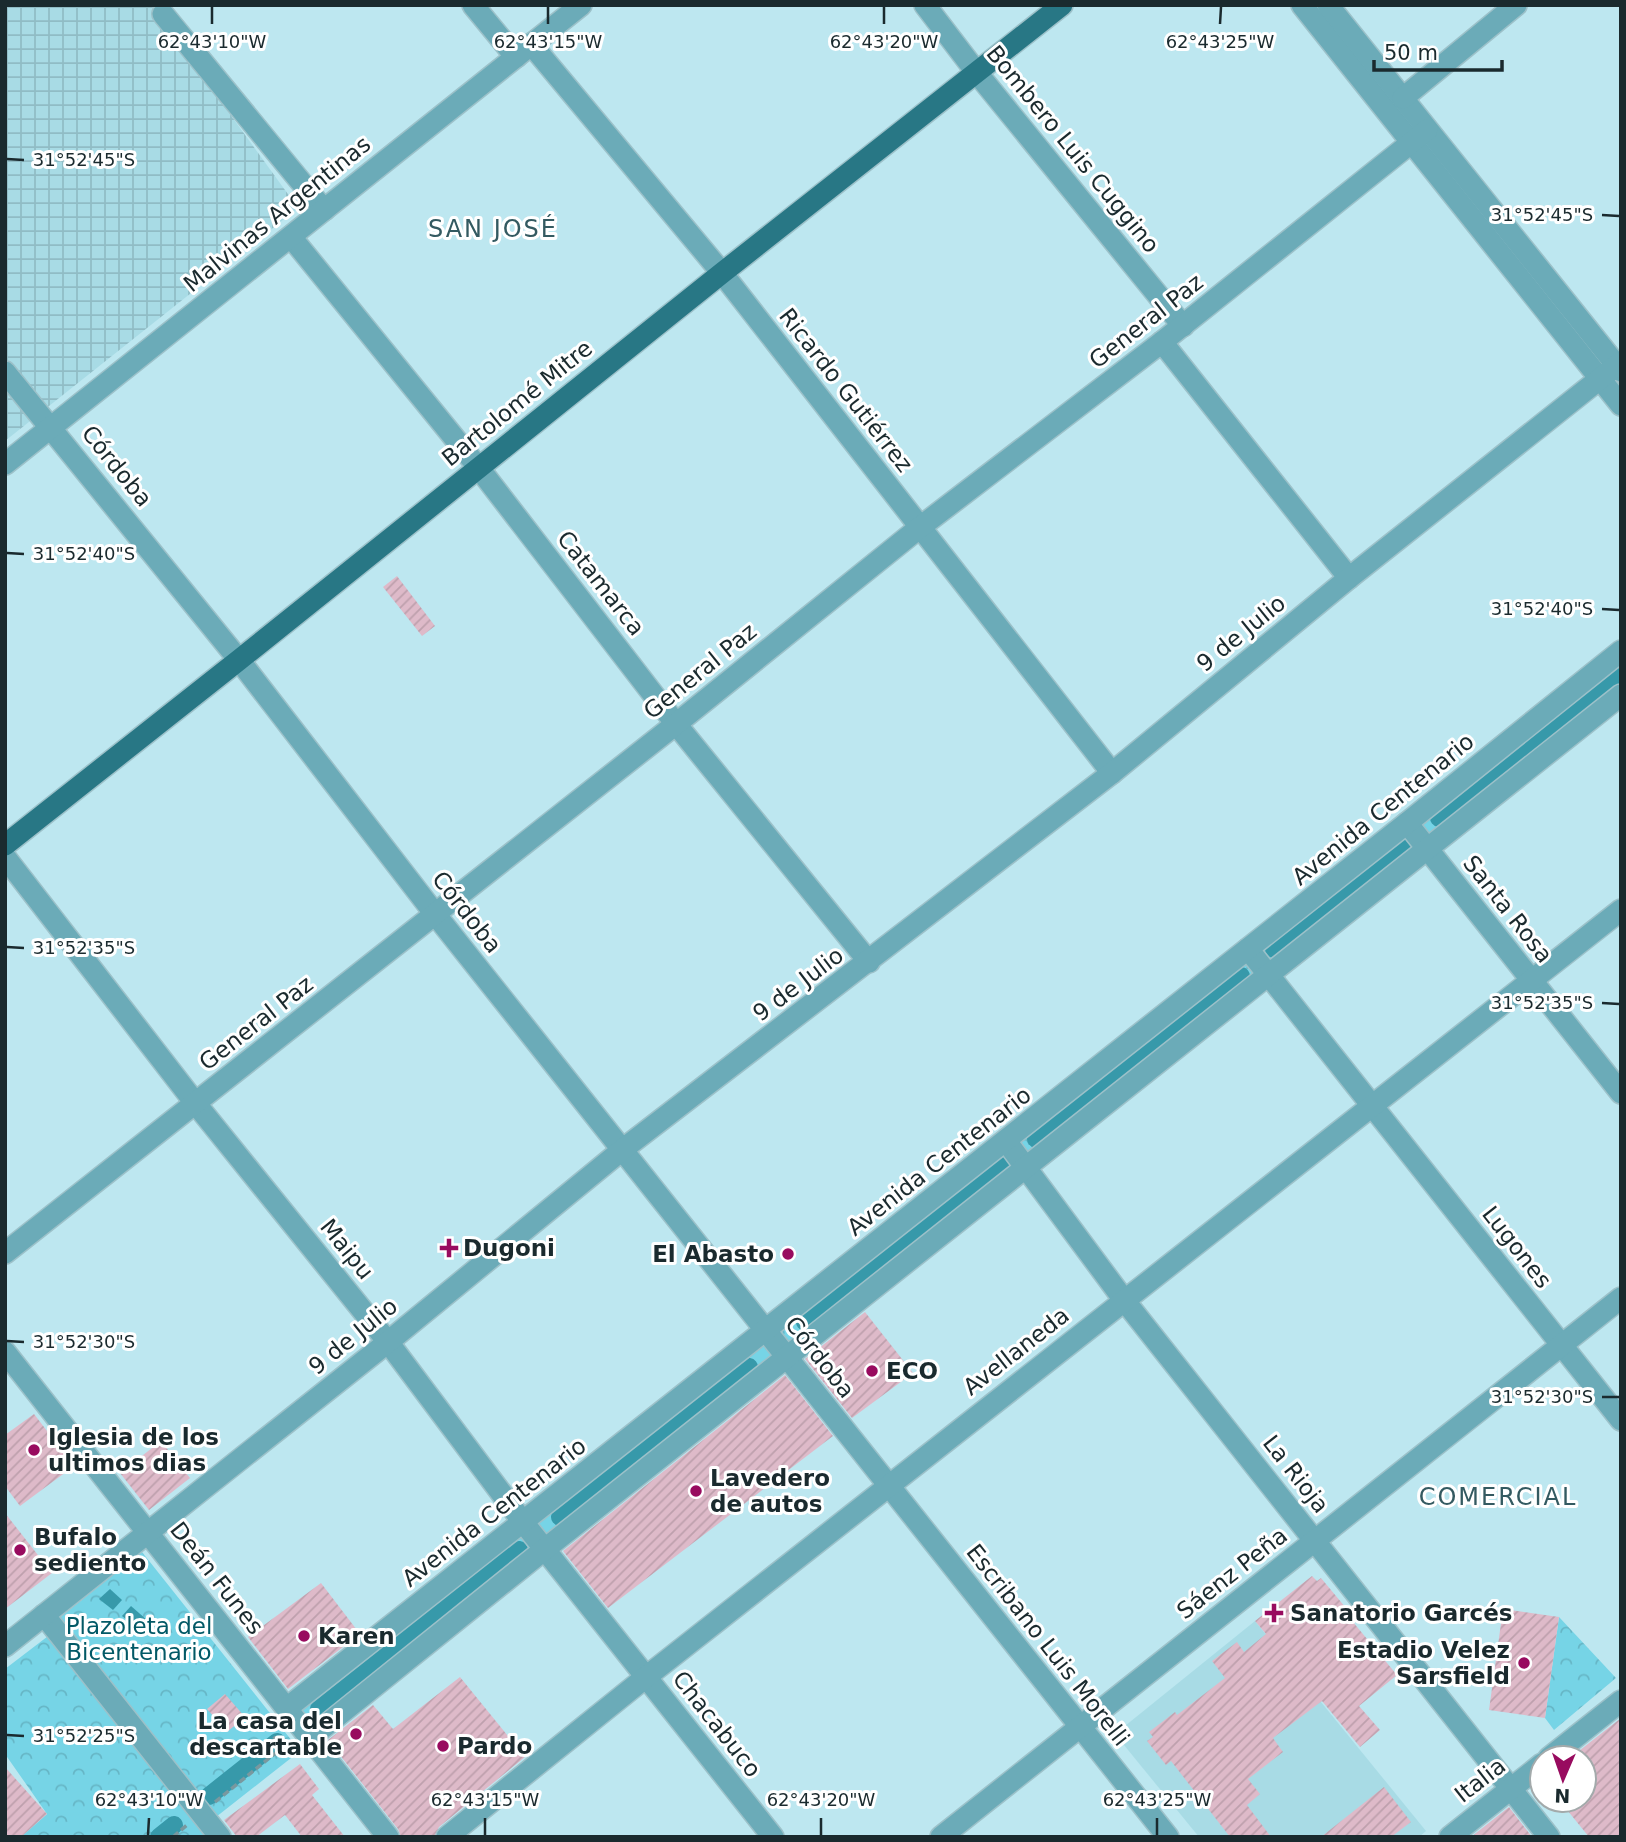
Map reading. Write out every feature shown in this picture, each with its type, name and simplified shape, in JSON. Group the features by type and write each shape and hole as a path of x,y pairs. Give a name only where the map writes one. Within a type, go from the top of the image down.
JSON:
{"main road":[{"name":"Bartolomé Mitre","path":"5,845 1062,5"}],"street":[{"name":"Ricardo Gutiérrez","path":"473,5 524,51 722,273 1112,773"},
{"name":"Malvinas Argentinas","path":"5,464 581,5"},
{"name":"Bombero Luis Cuggino","path":"925,5 1183,326"},
{"path":"1302,5 1619,366"},
{"path":"1328,5 1403,98 1419,136 1621,405"},
{"path":"1403,98 1516,5"},
{"path":"163,14 324,210"},
{"name":"General Paz","path":"5,1253 676,724 919,528 1183,326 1419,136"},
{"name":"Catamarca","path":"291,236 478,467 676,724 869,962"},
{"path":"1162,342 1349,578"},
{"name":"9 de Julio","path":"5,1646 388,1342 622,1150 1112,773 1349,578 1599,379 1619,366"},
{"name":"Córdoba","path":"5,372 239,660 435,914 888,1486"},
{"name":"Avenida Centenario","path":"287,1708 1006,1141 1621,651"},
{"path":"310,1738 1621,695"},
{"name":"Santa Rosa","path":"1407,823 1621,1093"},
{"name":"Maipu","path":"5,857 196,1104 388,1342 523,1522 646,1677"},
{"name":"Avellaneda","path":"447,1837 646,1677 1621,910"},
{"path":"1248,949 1371,1106"},
{"name":"Lugones","path":"1371,1106 1621,1420"},
{"name":"La Rioja","path":"1006,1141 1124,1300 1549,1837"},
{"name":"Sáenz Peña","path":"941,1837 1621,1297"},
{"name":"Deán Funes","path":"5,1352 388,1837"},
{"name":"Escribano Luis Morelli","path":"888,1486 1168,1837"},
{"path":"44,1615 220,1837"},
{"name":"Chacabuco","path":"646,1677 773,1837"},
{"path":"1567,1744 1621,1701"},
{"name":"Italia","path":"1450,1837 1528,1775"}],"path":[{"path":"173,1837 283,1747 274,1736"}],"shaded area":[{"path":"5,5 151,5 298,208 5,441"},
{"path":"110,1589 122,1600 113,1610 99,1599"},
{"path":"131,1606 147,1620 137,1628 122,1616"},
{"path":"1255,1621 1426,1831 1419,1837 1199,1837 1115,1734"}],"green space":[{"path":"1621,660 1621,691 311,1731 294,1709"},
{"name":"Plazoleta del Bicentenario","path":"142,1552 300,1751 216,1817 220,1837 21,1837 47,1814 5,1754 5,1669 56,1630 58,1619"},
{"path":"1559,1617 1616,1678 1554,1730 1545,1718"}],"building":[{"path":"397,576 435,626 422,636 383,587"},
{"path":"865,1312 913,1373 852,1418 805,1359"},
{"name":"Lavedero de autos","path":"785,1375 833,1436 608,1608 563,1551"},
{"name":"Iglesia de los ultimos dias","path":"34,1414 74,1466 20,1506 5,1486 5,1435"},
{"path":"161,1441 190,1478 149,1510 120,1473"},
{"name":"Bufalo sediento","path":"5,1513 52,1573 5,1609"},
{"path":"1312,1576 1317,1581 1321,1578 1351,1614 1348,1616 1397,1675 1359,1706 1380,1730 1360,1747 1322,1701 1273,1738 1283,1752 1248,1779 1260,1794 1247,1805 1271,1837 1230,1837 1171,1761 1166,1765 1147,1741 1153,1737 1149,1732 1175,1712 1177,1715 1225,1678 1212,1661 1237,1642 1244,1652 1266,1634 1255,1621"},
{"name":"Karen","path":"321,1583 360,1634 288,1689 248,1637"},
{"name":"Estadio Velez Sarsfield","path":"1503,1609 1559,1617 1545,1718 1489,1710"},
{"name":"Pardo","path":"460,1677 525,1757 439,1827 434,1837 401,1837 398,1829 328,1740 373,1705 393,1729"},
{"path":"225,1694 245,1717 227,1732 207,1709"},
{"path":"1621,1718 1621,1837 1589,1837 1570,1814 1598,1814 1598,1744 1588,1744"},
{"path":"300,1764 319,1789 312,1795 345,1837 302,1837 285,1815 256,1837 237,1837 224,1820"},
{"path":"5,1767 47,1814 21,1837 5,1837"},
{"path":"1384,1787 1411,1822 1391,1837 1321,1837"},
{"path":"1509,1807 1532,1837 1471,1837"}],"waterway":[{"path":"1439,818 1621,673"},
{"path":"1274,949 1405,845"},
{"path":"1036,1139 1241,976"},
{"path":"805,1322 1003,1164"},
{"path":"560,1517 749,1367"},
{"path":"319,1709 519,1550"},
{"path":"209,1796 277,1742"},
{"path":"159,1837 174,1825"}],"place":[{"name":"Dugoni","path":"449,1248"},
{"name":"El Abasto","path":"788,1254"},
{"name":"ECO","path":"872,1371"},
{"name":"Iglesia de los ultimos dias","path":"34,1450"},
{"name":"Lavedero de autos","path":"696,1491"},
{"name":"Bufalo sediento","path":"20,1550"},
{"name":"Sanatorio Garcés","path":"1274,1613"},
{"name":"Karen","path":"304,1636"},
{"name":"Estadio Velez Sarsfield","path":"1524,1663"},
{"name":"La casa del descartable","path":"356,1734"},
{"name":"Pardo","path":"443,1746"}],"district":[{"name":"SAN JOSÉ","path":"493,229"},
{"name":"COMERCIAL","path":"1498,1497"}]}
